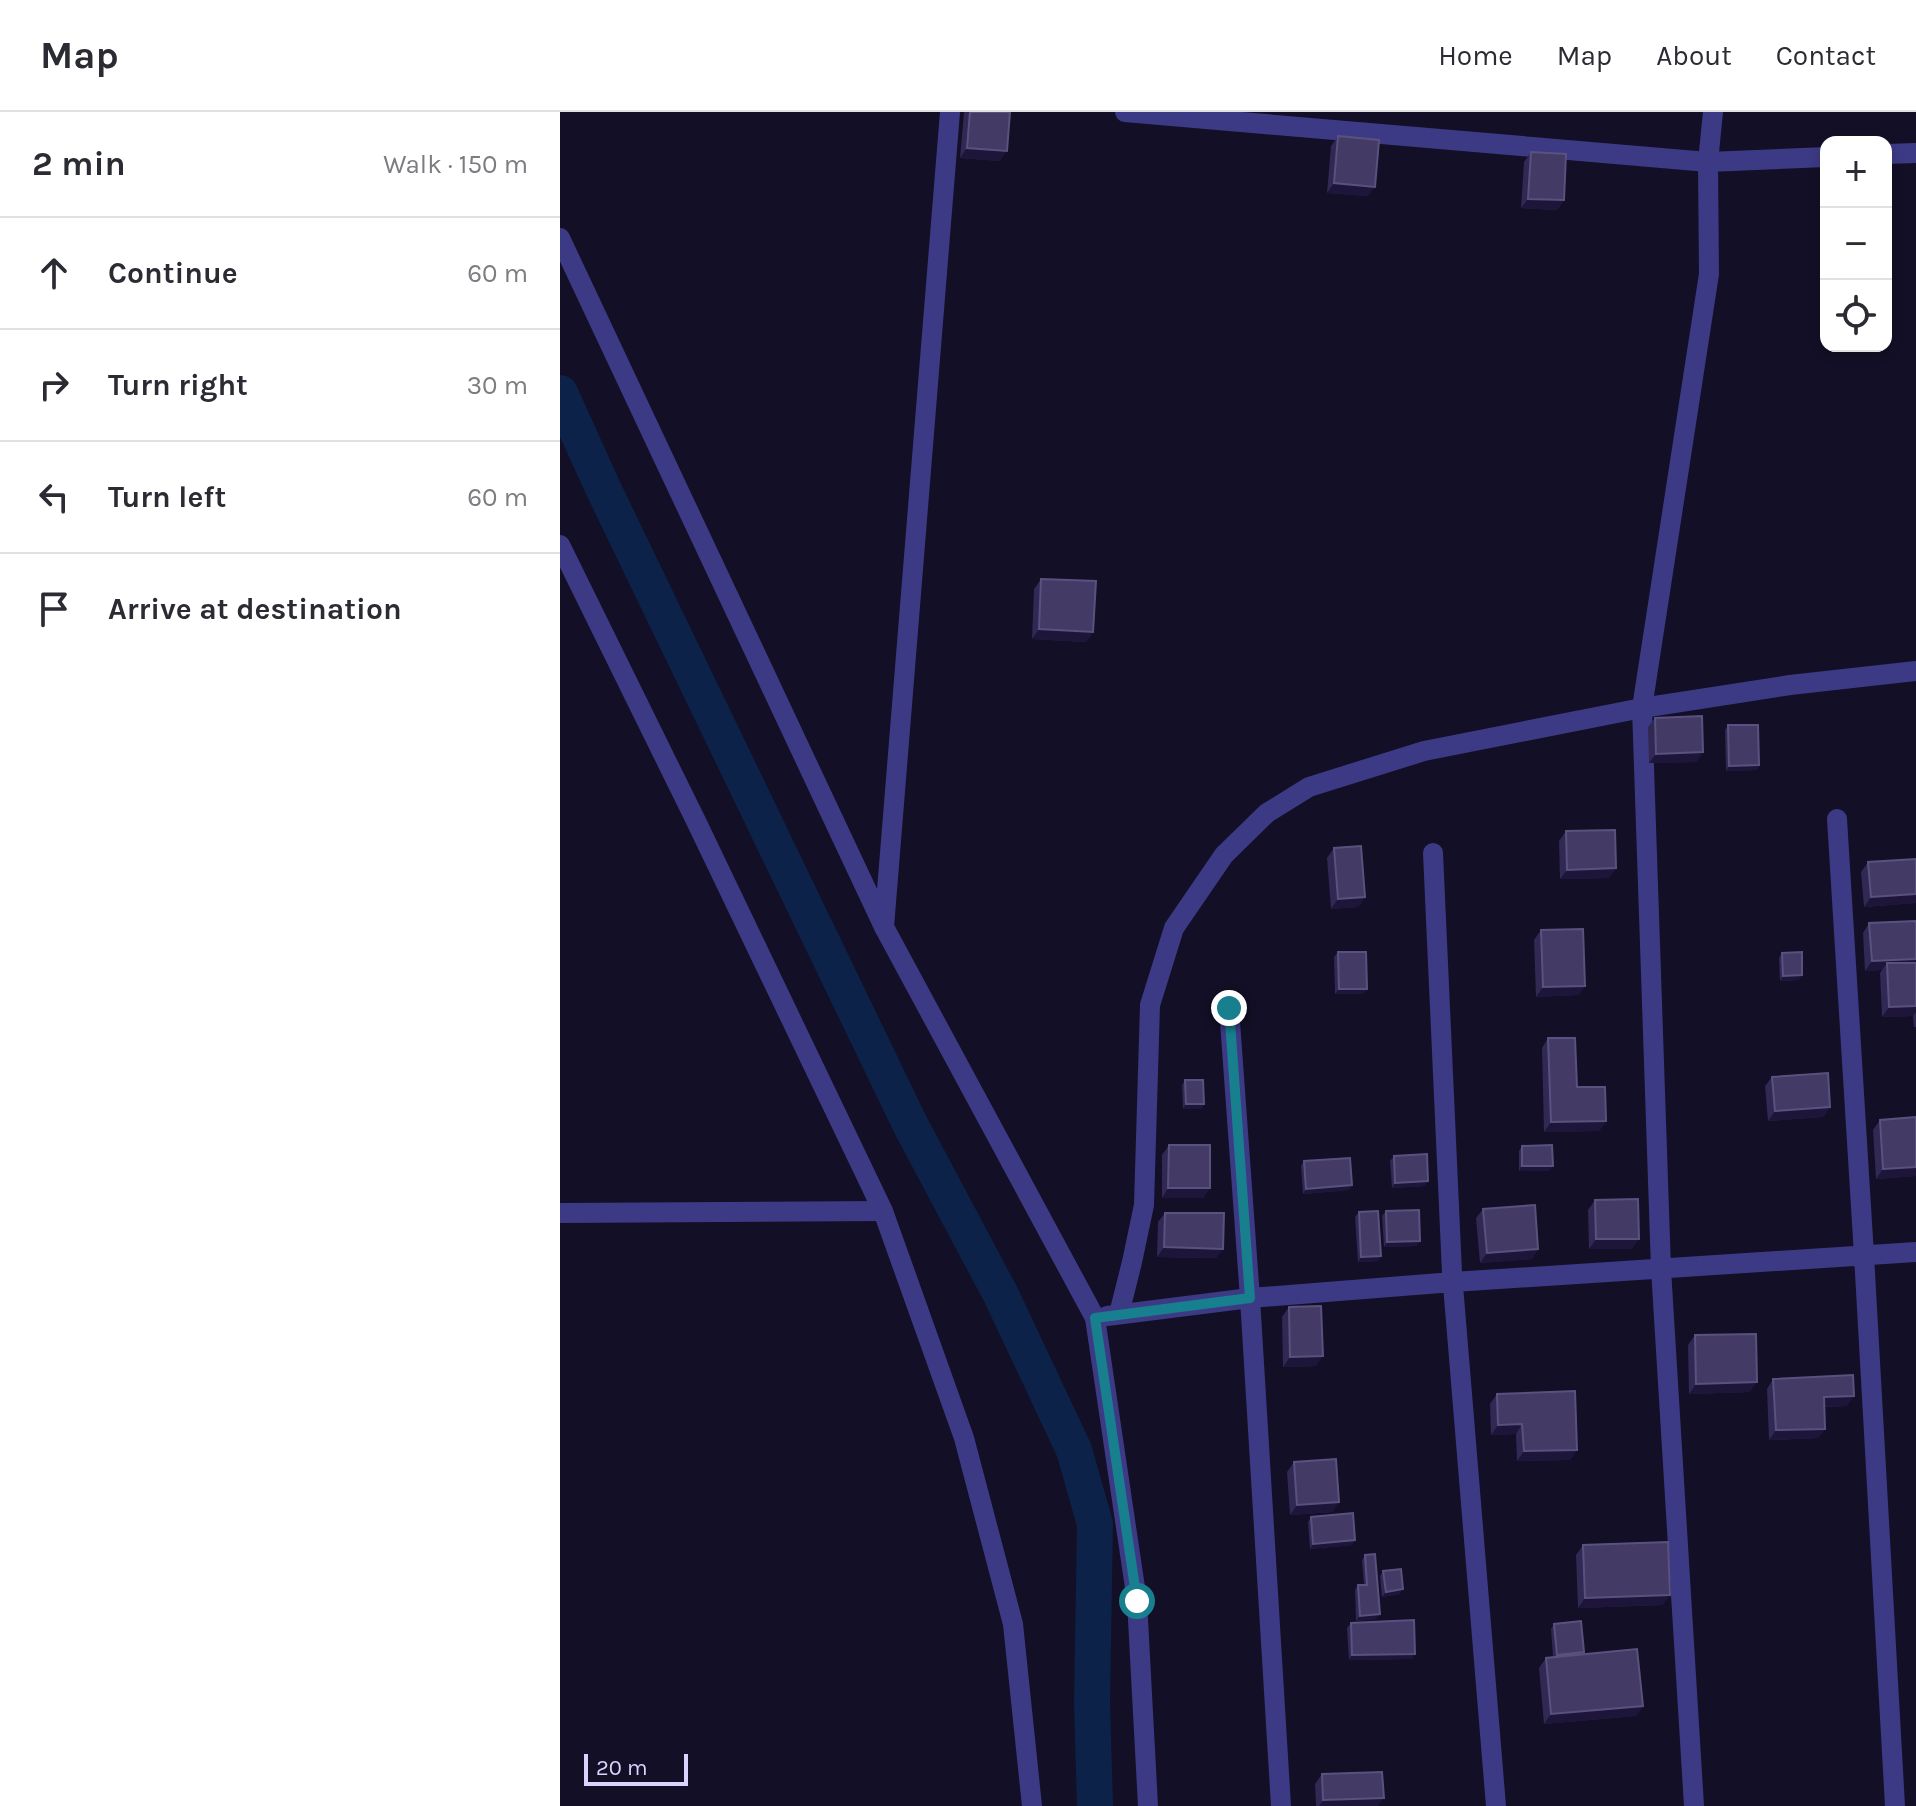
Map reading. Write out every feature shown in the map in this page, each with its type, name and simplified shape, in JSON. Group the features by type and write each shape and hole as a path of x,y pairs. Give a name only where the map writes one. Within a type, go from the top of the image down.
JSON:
{"street":[{"path":"884,927 950,112"},
{"path":"1125,112 1708,162 1820,157"},
{"path":"1694,1806 1661,1269 1642,708 1709,274 1708,162 1713,112"},
{"path":"1892,154 1916,153"},
{"path":"560,238 884,927 1095,1318 1137,1601 1148,1806"},
{"path":"560,545 883,1211 964,1438 1013,1624 1032,1806"},
{"path":"1119,1314 1144,1205 1150,1005 1174,928 1224,855 1267,813 1309,787 1424,751 1642,708 1790,685 1916,671"},
{"path":"1837,819 1895,1806"},
{"path":"1433,853 1453,1282 1496,1806"},
{"path":"1229,1008 1281,1806"},
{"path":"560,1213 883,1211"},
{"path":"1095,1318 1250,1298 1916,1252"}],"building":[{"path":"970,112 1010,112 1007,151 967,148"},
{"path":"1338,136 1379,140 1375,187 1334,183"},
{"path":"1531,152 1566,154 1564,200 1528,199"},
{"path":"1041,579 1096,581 1093,632 1039,629"},
{"path":"1702,716 1703,752 1656,754 1655,718"},
{"path":"1728,725 1758,725 1759,765 1729,766"},
{"path":"1615,830 1616,868 1567,870 1566,831"},
{"path":"1361,846 1365,897 1338,899 1334,848"},
{"path":"1916,859 1916,894 1871,897 1868,862"},
{"path":"1916,921 1916,959 1872,961 1869,923"},
{"path":"1583,929 1585,986 1543,987 1541,930"},
{"path":"1338,952 1366,952 1367,989 1339,989"},
{"path":"1802,952 1802,975 1783,976 1782,953"},
{"path":"1887,963 1916,963 1916,1006 1889,1007"},
{"path":"1548,1038 1575,1038 1577,1087 1605,1087 1606,1121 1551,1122"},
{"path":"1828,1073 1830,1107 1775,1111 1772,1077"},
{"path":"1185,1080 1203,1080 1204,1104 1186,1104"},
{"path":"1916,1117 1916,1167 1883,1169 1880,1120"},
{"path":"1169,1145 1210,1145 1210,1188 1168,1188"},
{"path":"1552,1145 1553,1166 1522,1166 1522,1146"},
{"path":"1427,1154 1428,1181 1395,1183 1394,1156"},
{"path":"1350,1158 1352,1185 1306,1189 1304,1161"},
{"path":"1638,1199 1639,1239 1596,1239 1595,1200"},
{"path":"1535,1205 1538,1249 1487,1253 1483,1209"},
{"path":"1419,1210 1420,1241 1387,1242 1386,1211"},
{"path":"1378,1211 1381,1256 1361,1257 1359,1212"},
{"path":"1165,1213 1224,1213 1223,1249 1164,1247"},
{"path":"1321,1306 1323,1356 1290,1357 1289,1307"},
{"path":"1756,1334 1757,1382 1696,1384 1695,1335"},
{"path":"1853,1375 1854,1396 1824,1397 1825,1429 1776,1430 1773,1379"},
{"path":"1575,1391 1577,1450 1524,1451 1522,1424 1498,1425 1497,1394"},
{"path":"1336,1459 1339,1502 1297,1505 1294,1462"},
{"path":"1353,1513 1355,1540 1313,1544 1311,1517"},
{"path":"1668,1542 1670,1595 1585,1598 1583,1545"},
{"path":"1375,1554 1380,1614 1360,1616 1358,1585 1367,1585 1365,1555"},
{"path":"1401,1569 1403,1589 1386,1592 1383,1571"},
{"path":"1414,1620 1415,1654 1352,1655 1351,1623"},
{"path":"1581,1621 1584,1652 1557,1655 1554,1624"},
{"path":"1637,1649 1643,1706 1551,1714 1546,1658"},
{"path":"1382,1772 1384,1798 1323,1800 1322,1774"}],"waterway":[{"path":"560,393 911,1126 1001,1295 1074,1450 1095,1524 1092,1702 1095,1806"}],"route":[{"path":"1137,1601 1095,1318 1250,1298 1229,1008"}]}
